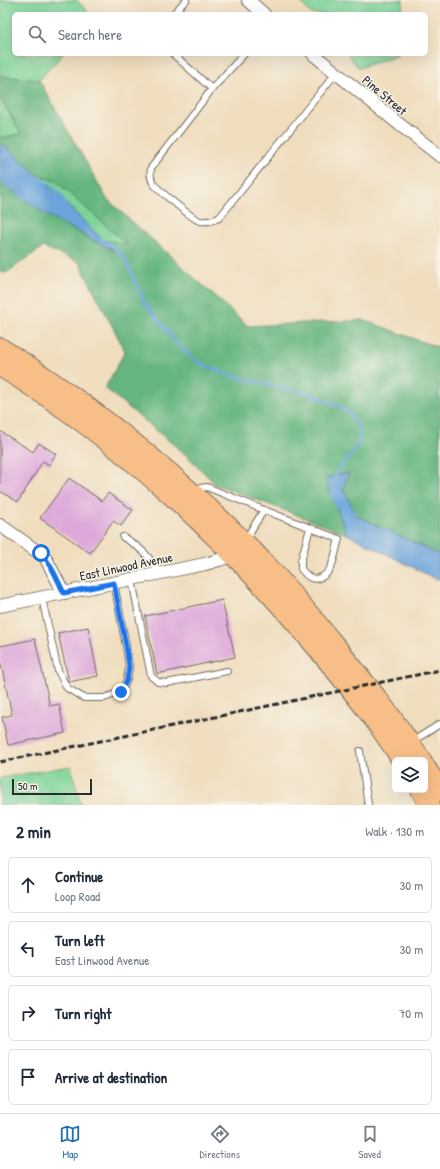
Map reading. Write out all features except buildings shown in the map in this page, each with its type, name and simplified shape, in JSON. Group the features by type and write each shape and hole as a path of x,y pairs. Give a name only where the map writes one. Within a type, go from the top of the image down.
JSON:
{"highway":[{"path":"0,348 85,405 189,490 240,550 276,600 302,629 356,696 406,752 415,757"},
{"path":"0,366 48,398 105,440 195,516 240,550"},
{"path":"428,771 440,790"},
{"path":"423,793 430,805"}],"street":[{"path":"248,0 262,12"},
{"name":"Pine Street","path":"315,56 398,124 440,156"},
{"path":"0,525 45,557 64,593"},
{"name":"East Linwood Avenue","path":"0,606 212,563 240,550"}],"lane":[{"path":"175,12 186,0"},
{"path":"175,56 212,89"},
{"path":"242,56 212,89 151,168 150,176 154,184 185,212 199,221 209,222 219,218 336,73"},
{"path":"189,490 207,487 339,539 332,565 328,572 323,577 315,579 309,578 301,569 301,561 310,528"},
{"path":"240,550 264,510"},
{"path":"122,536 139,547 151,558 159,574"},
{"path":"132,580 151,676 158,682 167,683 227,670"},
{"path":"42,598 58,671 67,688 84,698 104,698 121,692 127,680 129,667 114,583"},
{"path":"406,752 440,724"},
{"path":"360,751 368,805"}],"green space":[{"path":"0,0 77,0 88,12 12,12 12,56 61,56 39,80 0,76"},
{"path":"299,0 403,0 402,12 309,12"},
{"path":"349,56 394,56 359,68"},
{"path":"0,76 39,80 107,199 248,326 363,320 440,348 440,555 357,516 343,489 349,473 325,478 347,534 215,484 186,455 105,388 125,351 79,262 43,247 6,273 0,272 0,173 33,187 84,237 127,244 57,182 0,161 0,138 21,134 0,97"},
{"path":"0,97 21,134 0,138"},
{"path":"0,161 57,182 128,245 84,237 33,187"},
{"path":"71,766 81,805 0,805 0,778"}],"water":[{"path":"0,142 31,169 114,251 49,216 0,183"},
{"path":"349,473 343,489 357,516 440,555 440,579 436,579 347,534 325,478"}],"waterway":[{"path":"39,178 56,189 66,206"},
{"path":"101,239 116,249 125,259 144,302 174,340 199,363 236,377 313,395 328,401 349,413 359,429 358,444 353,453 341,466 334,479"},
{"path":"333,496 338,507"}],"railway":[{"path":"0,762 440,670"}],"route":[{"path":"41,553 45,557 64,593 114,583 129,667 127,680 121,692"}]}
